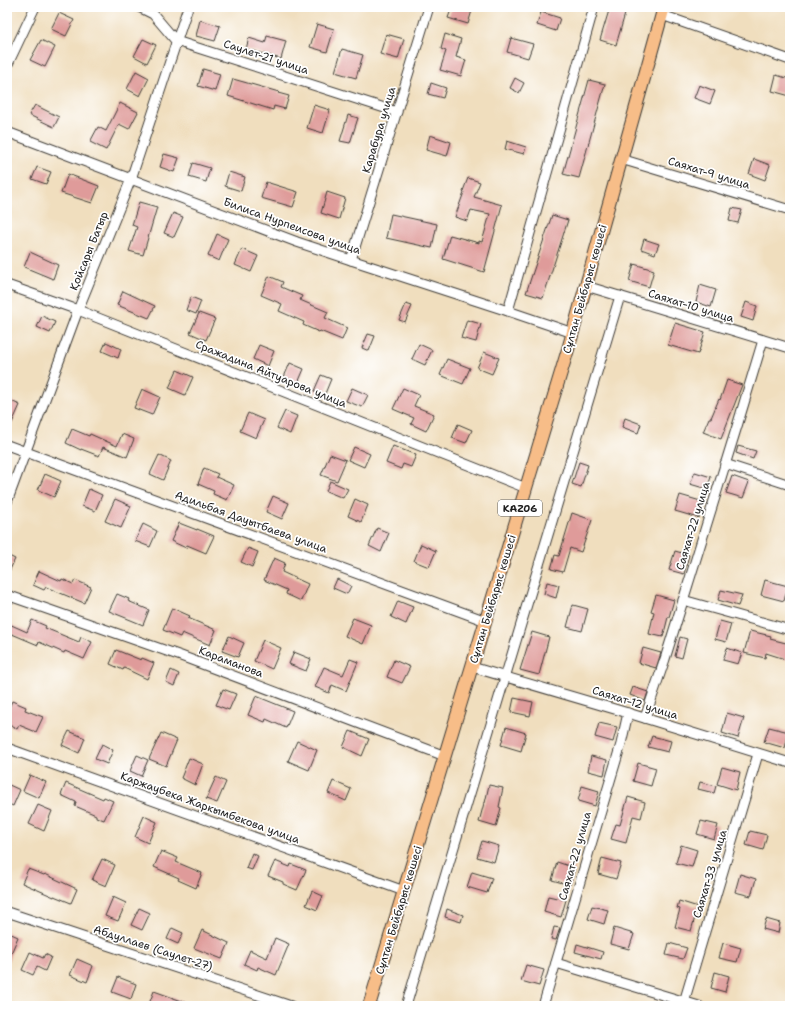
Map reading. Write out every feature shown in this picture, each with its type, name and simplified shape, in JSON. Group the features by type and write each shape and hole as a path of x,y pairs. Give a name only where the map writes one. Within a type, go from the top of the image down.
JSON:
{"main road":[{"name":"Сұлтан Бейбарыс көшесі","path":"370,1006 573,333 663,11"}],"street":[{"path":"7,66 35,7"},
{"path":"139,7 153,14 176,41"},
{"name":"Қойсары Батыр","path":"7,502 78,310 130,179 188,7"},
{"name":"Карабура улица","path":"351,260 429,7"},
{"path":"508,311 594,7"},
{"path":"663,11 765,52 790,60"},
{"name":"Саулет-21 улица","path":"176,41 396,112"},
{"name":"Билиса Нурпеисова улица","path":"7,132 297,242 573,333"},
{"name":"Саяхат-9 улица","path":"621,159 790,210"},
{"name":"Сражадина Айтуарова улица","path":"7,284 78,310 526,488"},
{"name":"Саяхат-10 улица","path":"586,286 790,348"},
{"path":"406,1006 620,296"},
{"name":"Саяхат-22 улица","path":"645,718 665,659 763,340"},
{"name":"Адильбая Дауытбаева улица","path":"7,445 486,621"},
{"path":"725,464 790,484"},
{"name":"Караманова","path":"7,595 181,656 445,756"},
{"path":"683,600 790,630"},
{"name":"Саяхат-12 улица","path":"472,667 790,763"},
{"name":"Саяхат-22 улица","path":"542,1006 621,744 628,713"},
{"name":"Каржаубека Жаркымбекова улица","path":"7,748 404,892"},
{"name":"Саяхат-33 улица","path":"684,1002 758,754"},
{"name":"Абдуллаев (Саулет-27)","path":"7,912 291,1006"},
{"path":"556,963 699,1006"}],"building":[{"path":"452,7 473,7 468,24 448,18"},
{"path":"610,7 627,7 616,45 600,40"},
{"path":"541,12 560,18 556,31 537,25"},
{"path":"59,13 74,20 66,36 51,29"},
{"path":"200,20 220,26 215,41 196,36"},
{"path":"317,24 334,29 327,52 310,47"},
{"path":"386,34 404,39 398,59 380,54"},
{"path":"445,34 461,39 456,57 466,60 461,76 440,70 446,51 441,49"},
{"path":"267,36 286,41 281,59 246,49 249,38 265,43"},
{"path":"511,38 533,44 528,58 507,52"},
{"path":"143,39 156,45 147,63 134,56"},
{"path":"41,40 55,47 45,67 30,60"},
{"path":"342,49 363,55 356,78 335,72"},
{"path":"203,69 220,74 215,91 198,86"},
{"path":"136,71 149,78 140,96 127,89"},
{"path":"776,75 790,79 790,96 772,91"},
{"path":"515,78 524,83 519,93 510,88"},
{"path":"233,79 289,96 285,109 274,106 273,110 228,96"},
{"path":"589,80 605,84 579,178 563,174"},
{"path":"431,83 446,88 443,98 428,94"},
{"path":"699,85 715,91 710,104 694,98"},
{"path":"120,103 138,112 129,129 119,124 106,150 90,142 98,127 106,131"},
{"path":"35,105 59,117 54,127 29,115"},
{"path":"314,105 330,110 323,133 307,128"},
{"path":"348,115 358,118 350,143 340,141"},
{"path":"430,135 451,142 447,156 426,150"},
{"path":"507,141 526,147 524,154 505,149"},
{"path":"164,154 179,158 174,172 160,167"},
{"path":"754,159 770,165 765,180 749,174"},
{"path":"193,163 210,168 206,182 189,177"},
{"path":"37,167 51,172 46,184 32,179"},
{"path":"229,172 245,177 241,191 225,186"},
{"path":"68,174 99,186 92,203 61,193"},
{"path":"468,178 480,182 474,197 502,205 484,272 443,259 450,235 479,243 479,241 482,242 490,214 471,210 467,221 455,217"},
{"path":"266,182 298,192 293,207 261,198"},
{"path":"327,192 345,198 339,219 321,213"},
{"path":"139,202 157,207 143,255 129,251 137,227 132,225"},
{"path":"732,208 742,210 738,223 729,221"},
{"path":"173,213 183,217 174,237 164,233"},
{"path":"391,214 437,224 432,248 386,238"},
{"path":"552,215 568,220 543,298 526,293"},
{"path":"217,234 228,239 219,261 208,256"},
{"path":"644,239 659,244 655,254 641,249"},
{"path":"242,249 258,256 251,272 235,265"},
{"path":"30,252 58,265 53,279 24,267"},
{"path":"634,264 654,270 649,287 629,281"},
{"path":"269,276 283,282 281,287 302,296 300,300 328,312 325,318 347,328 342,340 303,325 304,322 279,311 282,304 261,295"},
{"path":"700,285 716,290 711,307 696,302"},
{"path":"123,291 155,306 149,318 117,305"},
{"path":"191,297 201,301 196,314 186,310"},
{"path":"746,302 757,306 753,321 741,317"},
{"path":"406,304 412,306 405,322 399,320"},
{"path":"199,313 215,319 206,340 190,333"},
{"path":"42,316 55,322 50,333 37,327"},
{"path":"467,320 481,324 476,342 461,338"},
{"path":"675,323 705,332 698,354 668,345"},
{"path":"368,334 375,336 369,351 362,348"},
{"path":"106,342 121,349 118,358 102,351"},
{"path":"419,344 432,350 425,365 412,359"},
{"path":"259,345 274,351 268,366 253,359"},
{"path":"484,352 499,358 492,374 477,368"},
{"path":"447,359 470,368 463,384 440,375"},
{"path":"290,363 304,369 298,383 284,377"},
{"path":"177,370 193,377 185,395 169,388"},
{"path":"321,375 331,379 324,396 314,391"},
{"path":"727,380 742,385 721,439 703,432 719,399 720,400"},
{"path":"352,388 368,395 362,407 346,401"},
{"path":"403,388 419,395 414,406 434,414 426,431 411,424 414,418 393,409"},
{"path":"142,389 160,397 152,415 134,408"},
{"path":"11,401 20,405 12,423 7,421 7,411"},
{"path":"285,411 297,416 290,434 277,428"},
{"path":"248,413 264,420 256,438 240,431"},
{"path":"625,418 641,424 638,433 622,427"},
{"path":"458,424 472,430 466,443 452,438"},
{"path":"72,429 89,436 90,434 117,446 122,434 134,439 127,457 103,447 99,456 66,443"},
{"path":"393,446 416,455 411,467 403,464 401,469 386,463"},
{"path":"738,446 756,451 753,459 736,453"},
{"path":"354,447 370,454 364,467 348,460"},
{"path":"330,454 346,460 337,481 321,475"},
{"path":"159,455 171,461 163,480 150,474"},
{"path":"579,462 588,465 581,487 572,484"},
{"path":"204,468 218,474 216,477 234,485 227,500 213,494 214,491 198,484"},
{"path":"695,472 711,477 707,489 690,484"},
{"path":"45,474 61,481 54,497 38,490"},
{"path":"732,476 749,482 743,498 726,493"},
{"path":"330,481 348,489 343,498 326,491"},
{"path":"89,489 102,495 95,511 82,506"},
{"path":"680,495 704,502 699,518 675,511"},
{"path":"273,496 289,503 282,519 266,512"},
{"path":"115,499 131,506 121,528 105,521"},
{"path":"355,499 368,505 361,522 348,516"},
{"path":"572,513 592,520 581,552 570,548 563,572 551,569 555,555 559,556"},
{"path":"179,523 214,536 206,553 187,545 186,548 171,541"},
{"path":"143,524 157,531 150,547 135,541"},
{"path":"377,528 389,533 381,552 369,546"},
{"path":"421,544 436,551 429,567 414,561"},
{"path":"248,548 258,552 252,567 241,562"},
{"path":"675,551 689,555 684,574 669,570"},
{"path":"7,555 15,559 7,576"},
{"path":"274,558 285,563 282,572 308,584 301,601 286,594 287,590 264,580"},
{"path":"39,571 61,581 62,579 73,584 75,580 91,587 84,603 46,587 44,590 33,585"},
{"path":"337,579 351,586 347,594 333,588"},
{"path":"765,580 788,586 784,601 761,595"},
{"path":"547,582 559,585 556,598 544,594"},
{"path":"721,590 742,595 738,606 718,600"},
{"path":"117,594 129,599 128,601 149,610 143,625 109,611"},
{"path":"656,595 674,600 663,637 649,634 654,612 651,611"},
{"path":"398,601 413,607 406,624 391,617"},
{"path":"573,605 588,609 582,631 567,627"},
{"path":"172,608 190,616 188,618 216,630 210,645 182,633 180,637 163,630"},
{"path":"353,618 371,625 363,644 345,636"},
{"path":"32,620 46,626 45,628 79,642 81,637 92,642 84,659 65,651 64,653 39,642 38,645 12,634 7,646 7,623 27,632"},
{"path":"720,621 731,624 726,642 715,639"},
{"path":"750,631 771,636 770,639 790,644 788,660 766,653 765,658 744,653"},
{"path":"532,632 549,637 539,675 520,670"},
{"path":"229,636 244,643 238,657 222,651"},
{"path":"680,637 687,639 682,658 675,656"},
{"path":"263,640 281,648 272,669 254,661"},
{"path":"643,648 661,653 656,668 639,663"},
{"path":"727,648 742,653 738,664 723,660"},
{"path":"116,650 141,660 142,658 154,663 147,679 124,668 123,670 110,664"},
{"path":"294,652 311,659 306,671 289,664"},
{"path":"350,659 358,662 346,691 332,685 329,693 315,687 324,667 343,675"},
{"path":"394,660 410,667 402,683 387,677"},
{"path":"171,670 179,674 174,686 166,682"},
{"path":"633,687 648,692 645,701 630,695"},
{"path":"223,689 236,694 229,710 216,705"},
{"path":"256,696 293,711 286,728 266,719 265,722 248,715"},
{"path":"514,698 533,702 530,716 511,712"},
{"path":"12,701 26,707 25,710 43,717 36,732 19,725 17,729 7,724 7,712"},
{"path":"727,713 744,718 738,738 722,733"},
{"path":"599,723 617,727 613,742 595,737"},
{"path":"506,727 526,733 521,751 501,745"},
{"path":"769,727 789,732 785,748 764,742"},
{"path":"69,731 85,738 79,753 62,745"},
{"path":"350,731 369,739 362,756 343,747"},
{"path":"161,733 177,740 166,766 149,759"},
{"path":"652,736 671,741 668,752 648,747"},
{"path":"297,741 317,750 309,770 288,761"},
{"path":"102,744 113,750 107,764 95,759"},
{"path":"137,755 148,760 141,776 130,771"},
{"path":"591,756 607,760 604,775 588,771"},
{"path":"189,758 203,764 195,785 181,778"},
{"path":"638,763 656,768 651,786 633,781"},
{"path":"722,767 740,772 736,790 717,784"},
{"path":"30,775 46,782 39,798 23,791"},
{"path":"216,777 226,782 217,803 206,799"},
{"path":"333,781 351,789 346,801 328,793"},
{"path":"700,782 716,786 714,793 698,789"},
{"path":"66,783 103,799 104,797 113,801 104,820 75,806 76,802 61,795"},
{"path":"7,784 20,790 13,806 7,803"},
{"path":"489,785 503,788 499,807 501,808 496,827 479,822"},
{"path":"582,786 599,791 595,806 578,801"},
{"path":"628,797 645,802 641,818 633,816 626,843 611,839 616,824 620,825"},
{"path":"38,805 52,811 44,831 29,824"},
{"path":"144,816 157,822 148,843 135,837"},
{"path":"701,821 718,825 714,839 697,834"},
{"path":"750,831 767,835 763,850 746,845"},
{"path":"482,841 499,846 494,862 477,857"},
{"path":"681,845 697,850 692,867 676,863"},
{"path":"161,851 178,858 176,862 202,873 196,888 178,880 179,878 154,867"},
{"path":"252,853 258,856 252,870 246,868"},
{"path":"602,858 621,863 616,879 598,874"},
{"path":"102,859 115,865 106,886 92,880"},
{"path":"275,861 290,867 291,864 306,870 297,890 268,876"},
{"path":"557,862 575,868 570,885 552,880"},
{"path":"28,869 44,875 45,874 77,889 71,903 22,883"},
{"path":"472,872 492,878 487,893 467,887"},
{"path":"740,874 756,879 751,896 735,892"},
{"path":"312,891 323,896 317,910 306,905"},
{"path":"548,896 566,900 561,917 544,912"},
{"path":"113,897 126,903 118,921 105,916"},
{"path":"679,901 698,907 691,931 675,927 680,909 677,908"},
{"path":"592,906 608,910 604,924 588,919"},
{"path":"139,908 150,913 142,930 131,925"},
{"path":"447,909 463,915 461,922 445,917"},
{"path":"766,919 780,923 778,933 763,929"},
{"path":"554,927 560,928 556,940 551,939"},
{"path":"172,928 183,933 178,944 167,939"},
{"path":"614,928 634,934 629,949 610,944"},
{"path":"202,930 229,943 222,959 194,948"},
{"path":"7,932 18,937 7,963"},
{"path":"275,938 289,944 276,975 258,967 257,970 244,964 250,950 267,958"},
{"path":"669,943 687,948 683,959 666,955"},
{"path":"723,943 741,948 737,962 719,958"},
{"path":"577,944 603,952 601,959 575,952"},
{"path":"30,952 43,958 45,954 51,957 45,971 37,967 33,975 22,970"},
{"path":"77,959 93,966 87,982 70,975"},
{"path":"526,965 544,970 539,986 521,981"},
{"path":"715,972 729,976 725,992 711,988"},
{"path":"118,977 136,984 131,999 112,992"},
{"path":"154,991 193,1006 156,1006 149,1004"}]}
